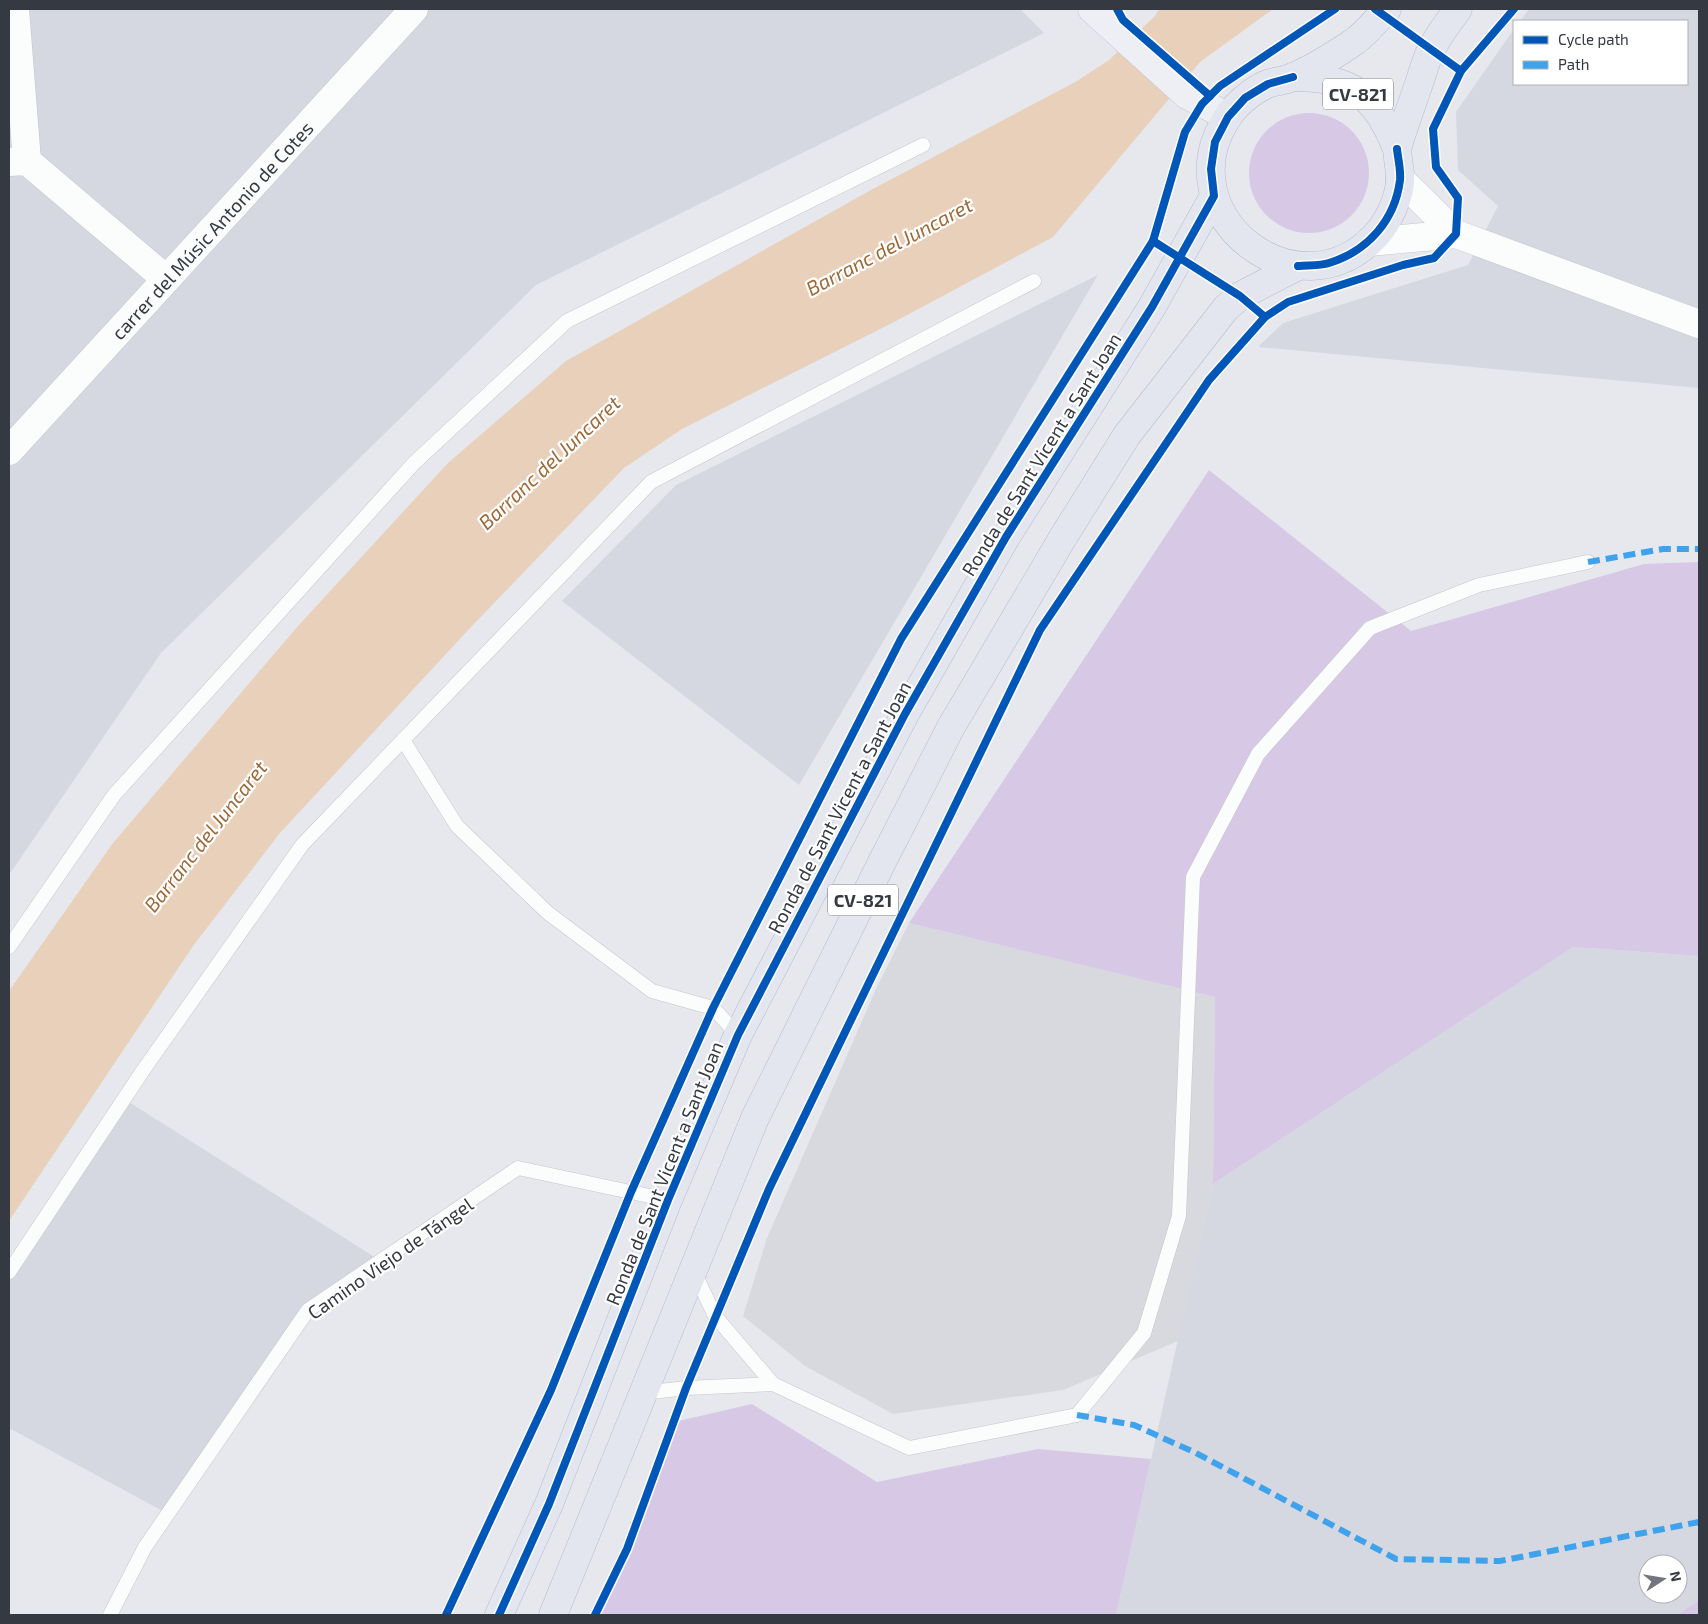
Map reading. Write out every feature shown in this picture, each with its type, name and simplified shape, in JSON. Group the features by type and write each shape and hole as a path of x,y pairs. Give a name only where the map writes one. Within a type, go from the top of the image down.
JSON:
{"main road":[{"path":"1092,9 1187,95 1228,117"},
{"name":"CV-821","path":"1293,77 1320,77 1347,86 1370,102 1387,123 1397,149 1400,179 1393,207 1378,233 1355,252 1328,263 1298,266 1270,259 1245,244 1226,222 1214,196 1211,169 1216,142 1228,117 1245,98 1268,84 1293,77 1356,41 1387,9"},
{"name":"CV-821","path":"1397,149 1431,49 1458,9"},
{"name":"Ronda de Sant Vicent a Sant Joan","path":"499,1615 549,1504 668,1200 738,1035 905,714 1006,537 1152,307 1214,196"},
{"name":"CV-821","path":"553,1615 692,1269 755,1118 951,727 1062,539 1128,435 1226,308 1240,296 1298,266"}],"street":[{"path":"15,9 18,162 166,279"},
{"name":"carrer del Músic Antonio de Cotes","path":"9,451 414,9"},
{"path":"1400,179 1456,234 1699,324"},
{"path":"1369,242 1456,234"}],"lane":[{"path":"9,947 114,795 414,462 567,321 923,145"},
{"path":"9,1272 144,1069 302,844 651,482 1034,282"},
{"path":"692,1269 715,1316 773,1384 909,1448 1077,1415 1144,1332 1179,1216 1193,877 1258,754 1370,628 1479,585 1588,562"},
{"path":"402,740 456,826 548,913 652,991 713,1008 738,1035"},
{"name":"Camino Viejo de Tángel","path":"110,1615 145,1547 308,1310 518,1168 668,1200"},
{"path":"643,1393 686,1388 773,1384"}],"shaded area":[{"path":"9,9 1020,9 1044,33 536,285 161,653 9,875"},
{"path":"1529,9 1699,9 1699,388 1258,347 1283,323 1468,265 1498,206 1458,170 1456,112 1513,30 1513,85 1688,85 1688,20 1521,20"},
{"path":"1309,113 1321,114 1332,118 1342,123 1351,131 1359,140 1364,150 1368,161 1368,185 1364,196 1359,206 1351,215 1342,223 1332,228 1321,232 1309,233 1297,232 1286,228 1276,223 1267,215 1259,206 1254,196 1250,185 1249,173 1250,161 1254,150 1259,140 1267,131 1276,123 1286,118 1297,114"},
{"path":"1098,275 799,785 562,601 676,485"},
{"path":"1209,470 1411,631 1644,564 1699,562 1699,956 1573,947 1213,1184 1215,997 909,923"},
{"path":"909,923 1215,997 1213,1184 1178,1341 1063,1390 893,1414 805,1366 743,1316 767,1238 876,989"},
{"path":"1573,947 1699,956 1699,1600 1677,1615 1116,1615 1213,1184"},
{"path":"124,1099 381,1261 308,1310 172,1516 9,1428 9,1272"},
{"path":"752,1404 877,1482 1038,1449 1151,1459 1116,1615 595,1615 627,1549 674,1422"},
{"path":"1699,1600 1699,1615 1677,1615"}],"water":[{"name":"Barranc del Juncaret","path":"1159,9 1273,9 1200,62 1053,237 894,322 682,429 624,468 471,627 280,833 193,946 9,1221 9,991 113,843 298,626 448,463 566,361 871,190 1077,81 1109,60 1155,16"}],"marked path":[{"path":"1588,562 1663,549 1699,549"},
{"path":"1077,1415 1134,1425 1196,1453 1396,1559 1500,1561 1699,1522"}],"cycle path":[{"path":"1117,9 1123,20 1210,96"},
{"path":"446,1615 551,1390 631,1192 713,1008 901,639 1153,241 1185,132 1202,104 1220,86 1335,9"},
{"path":"1375,9 1461,71"},
{"path":"595,1615 627,1549 686,1388 769,1189 1040,630 1209,380 1265,317 1288,302 1403,265 1434,258 1456,234 1458,198 1436,167 1433,129 1461,71 1514,9"},
{"path":"499,1615 549,1504 668,1200 738,1035 905,714 1006,537 1152,307 1214,196 1211,169 1215,142 1228,117 1245,98 1268,84 1293,77"},
{"path":"1298,266 1325,264 1343,258 1356,251 1377,232 1386,221 1397,195 1400,180 1397,149"},
{"path":"1153,241 1240,296 1265,317"}]}
